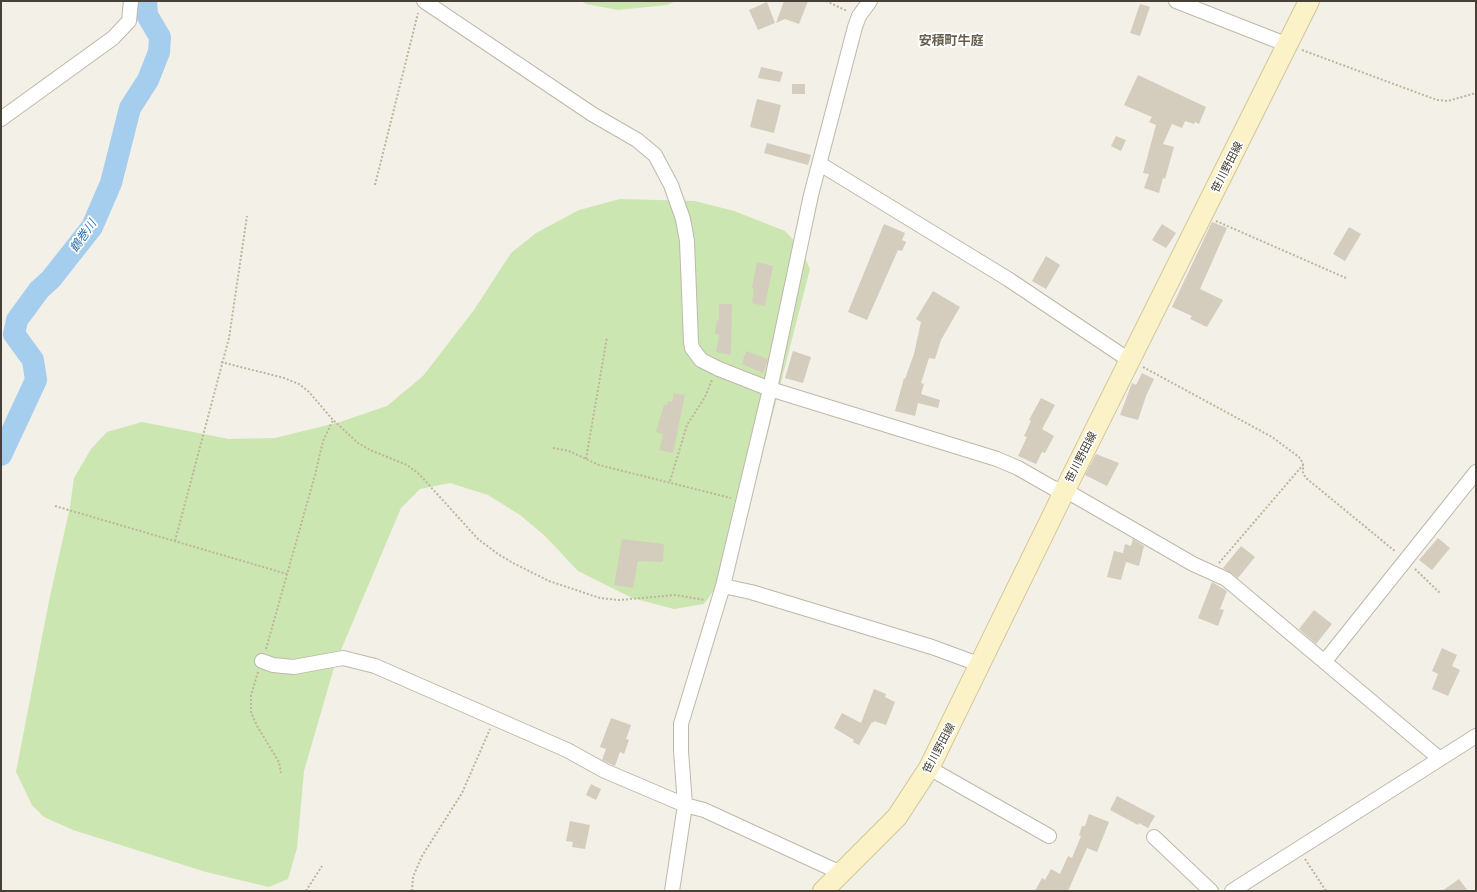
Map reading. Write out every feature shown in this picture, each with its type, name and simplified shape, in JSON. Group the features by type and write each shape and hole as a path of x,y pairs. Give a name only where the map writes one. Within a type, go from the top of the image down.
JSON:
{"street":[{"path":"1,118 113,38 128,21 131,1"},
{"path":"425,1 592,114 647,147 655,155 671,185 683,219 687,241 692,348 701,360 716,368 770,389 997,459 1018,468 1053,488 1064,492 1070,492 1193,564 1236,586 1254,603 1440,759"},
{"path":"672,891 685,804 681,751 681,724 723,586 744,501 770,389 804,225 859,16 870,1"},
{"path":"1176,1 1288,45"},
{"name":"笹川野田線","path":"823,891 897,817 929,768 981,665 1129,360 1309,1"},
{"path":"820,164 1008,279 1129,360"},
{"path":"1325,661 1476,472"},
{"path":"723,586 751,592 932,647 981,665"},
{"path":"262,661 274,665 306,666 339,658 376,666 567,750 605,771 685,804 704,810 841,873"},
{"path":"1232,891 1476,736"},
{"path":"929,768 1049,836"},
{"path":"1154,837 1211,891"}],"path":[{"path":"375,185 415,22 419,10 425,1"},
{"path":"826,1 859,16"},
{"path":"1288,45 1437,100 1448,101 1476,93"},
{"path":"1202,215 1346,278"},
{"path":"176,541 221,362 229,338 247,216"},
{"path":"586,459 607,336"},
{"path":"1129,360 1272,437 1299,457 1303,465 1306,478 1406,561 1441,594"},
{"path":"221,362 284,378 300,384 346,433 370,450 414,469 488,547 512,563 549,581 600,598 619,600 675,595 718,603"},
{"path":"670,481 686,425 705,397 716,368"},
{"path":"281,774 279,762 250,712 251,695 287,574 323,441 333,420"},
{"path":"553,448 569,451 600,465 670,481 744,501"},
{"path":"1211,572 1303,465"},
{"path":"55,506 287,574"},
{"path":"412,891 413,877 422,856 462,793 494,718"},
{"path":"1298,848 1326,891"},
{"path":"306,891 322,866"}],"green space":[{"path":"581,1 676,1 667,5 618,10 586,4"},
{"path":"620,199 695,201 734,211 785,231 800,247 810,269 745,522 725,575 704,604 674,609 632,598 578,571 545,536 520,515 488,495 450,483 420,489 401,508 335,664 304,771 297,848 288,879 269,887 206,872 73,830 44,817 32,805 16,772 49,601 70,507 74,478 91,449 107,432 142,422 229,439 275,438 340,422 387,406 423,376 474,310 511,253 536,233 579,210"}],"building":[{"path":"784,1 808,1 799,24 785,19 776,23"},
{"path":"767,2 775,23 758,30 749,10"},
{"path":"1140,4 1150,7 1140,36 1130,33"},
{"path":"761,67 783,72 780,82 758,78"},
{"path":"1138,75 1206,107 1199,124 1185,121 1182,128 1172,124 1163,144 1174,147 1165,179 1163,178 1159,193 1144,188 1149,174 1143,173 1156,125 1149,122 1152,117 1124,105"},
{"path":"792,84 805,84 805,94 792,94"},
{"path":"757,99 781,105 774,133 750,127"},
{"path":"1116,136 1126,140 1121,151 1111,146"},
{"path":"767,143 811,155 808,165 764,153"},
{"path":"1212,222 1227,228 1200,289 1223,300 1207,327 1190,319 1192,316 1172,307"},
{"path":"884,224 905,233 902,240 906,242 902,251 898,250 867,320 848,312"},
{"path":"1162,224 1176,233 1166,248 1152,240"},
{"path":"1349,227 1361,234 1345,261 1333,254"},
{"path":"1046,256 1060,265 1046,289 1032,281"},
{"path":"757,262 773,266 765,306 752,303 754,289 752,288"},
{"path":"933,291 960,307 941,340 935,359 929,358 921,383 924,384 921,394 940,400 938,408 918,403 915,416 895,411 904,378 905,379 914,354 921,322 916,319"},
{"path":"719,304 732,304 731,355 716,352 719,335 715,334 717,320 719,321"},
{"path":"746,351 768,359 763,373 742,364"},
{"path":"793,351 811,357 803,383 785,378"},
{"path":"1142,373 1154,379 1146,396 1138,420 1120,415 1132,383 1136,385"},
{"path":"674,393 685,395 673,453 659,450 663,434 656,432 664,405 667,405 668,401 672,402"},
{"path":"1041,398 1055,405 1042,429 1054,436 1045,453 1042,452 1036,464 1018,456 1027,437 1024,436 1031,421 1029,420"},
{"path":"1096,454 1119,463 1107,486 1085,475"},
{"path":"1438,538 1450,548 1432,570 1419,560"},
{"path":"622,539 664,544 663,562 638,561 633,588 614,585"},
{"path":"1133,539 1144,546 1139,566 1126,562 1121,580 1107,577 1114,551 1123,553 1125,544 1131,546"},
{"path":"1241,546 1255,557 1238,578 1223,568"},
{"path":"1212,582 1227,591 1220,609 1224,610 1218,626 1198,618"},
{"path":"1314,610 1332,624 1316,644 1299,629"},
{"path":"1442,648 1457,655 1452,666 1460,670 1448,696 1432,689 1438,674 1432,671"},
{"path":"874,689 886,694 885,697 895,702 886,725 874,721 874,723 872,722 859,745 853,742 854,740 834,728 842,713 861,723"},
{"path":"611,718 631,725 626,739 629,740 624,754 620,752 615,766 602,760 606,749 600,747"},
{"path":"591,784 601,789 596,800 586,795"},
{"path":"1117,796 1155,816 1148,828 1139,823 1138,825 1110,810"},
{"path":"1089,814 1109,822 1097,852 1087,848 1068,891 1035,891 1042,878 1045,880 1051,869 1060,874 1068,856 1072,858 1081,836 1079,835 1082,826 1085,826"},
{"path":"570,821 590,825 585,849 572,847 573,842 566,841"},
{"path":"1459,879 1468,891 1442,891"}],"waterway":[{"name":"鶴巻川","path":"1,455 36,380 33,360 14,334 17,320 39,290 51,279 92,227 111,183 130,108 148,80 159,52 160,37 147,15 146,1"}],"district":[{"name":"安積町牛庭","path":"951,41"}]}
